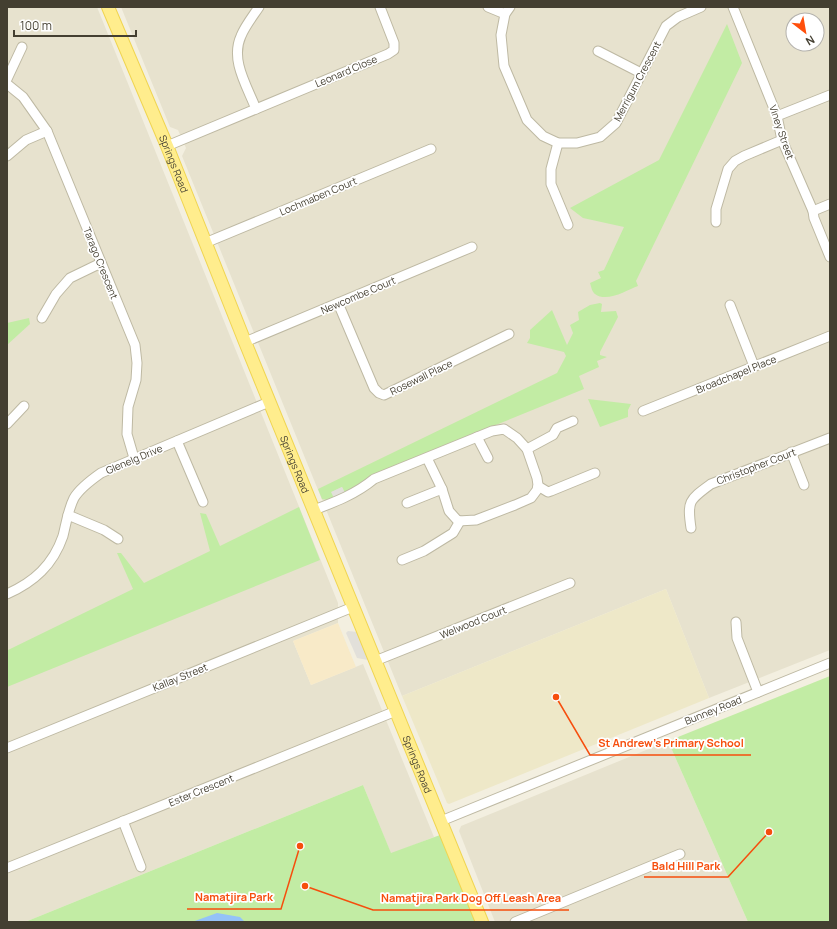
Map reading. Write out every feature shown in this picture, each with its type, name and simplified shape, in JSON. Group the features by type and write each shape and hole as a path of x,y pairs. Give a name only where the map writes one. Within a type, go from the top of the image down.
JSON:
{"main road":[{"name":"Springs Road","path":"108,7 167,146 245,342 482,922"}],"street":[{"path":"256,109 237,60 237,48 241,35 259,7"},
{"name":"Leonard Close","path":"167,146 388,54 394,50 394,43 380,7"},
{"path":"488,7 508,11"},
{"name":"Merrigum Crescent","path":"508,11 501,35 504,66 527,120 543,136 558,143 577,143 600,137 616,123 666,26 678,17 701,7"},
{"name":"Viney Street","path":"733,7 777,116 782,140 813,211 814,218 830,257"},
{"path":"7,79 22,47"},
{"path":"598,51 641,72"},
{"name":"Tarago Crescent","path":"7,84 23,97 47,131 135,345 137,363 136,380 128,407 127,434 134,458"},
{"path":"777,116 830,95"},
{"path":"7,156 26,140 47,131"},
{"path":"716,222 716,209 728,169 735,161 744,156 782,140"},
{"path":"558,143 551,168 551,184 568,225"},
{"name":"Lochmaben Court","path":"205,243 431,149"},
{"path":"813,211 830,204"},
{"name":"Newcombe Court","path":"245,342 472,247"},
{"path":"42,318 56,294 70,278 101,263"},
{"name":"Rosewall Place","path":"338,303 374,388 379,393 384,395 509,334"},
{"path":"730,305 754,366"},
{"name":"Broadchapel Place","path":"643,411 830,336"},
{"name":"Glenelg Drive","path":"7,594 20,588 45,569 57,551 74,498 87,483 100,473 270,402"},
{"path":"7,424 24,406"},
{"path":"527,449 553,435 557,428 572,421"},
{"path":"314,510 362,490 374,480 492,431 504,429 517,438 527,449 537,478 538,486 533,496 524,501 476,520 458,521 449,511 442,489 427,458"},
{"path":"477,437 488,458"},
{"name":"Christopher Court","path":"691,528 688,510 694,496 711,484 830,438"},
{"path":"177,441 203,502"},
{"path":"791,452 804,485"},
{"path":"538,486 549,492 595,473"},
{"path":"407,503 442,489"},
{"path":"68,515 104,530 118,539"},
{"path":"402,560 424,551 453,533 460,521"},
{"name":"Welwood Court","path":"375,661 570,583"},
{"name":"Kallay Street","path":"7,748 353,607"},
{"path":"736,622 737,638 758,692"},
{"name":"Bunney Road","path":"441,821 830,663"},
{"name":"Ester Crescent","path":"7,868 396,711"},
{"path":"123,822 142,867"},
{"path":"515,922 680,854"}],"shaded area":[{"path":"7,7 97,7 338,603 338,623 293,641 311,685 363,664 434,837 391,854 363,785 25,922 7,922"},
{"path":"121,7 830,7 830,650 709,698 666,589 402,696 182,156 186,148 178,130 170,127"},
{"path":"342,487 345,493 334,498 331,492"},
{"path":"666,589 709,698 449,804 447,803 402,696"},
{"path":"338,623 356,667 311,685 293,641"},
{"path":"348,631 357,632 368,660 357,658 346,633"},
{"path":"668,741 748,922 495,922 459,831 461,826"}],"green space":[{"path":"727,24 742,63 636,281 638,286 617,295 605,297 600,296 594,293 590,283 601,278 598,272 604,270 624,227 583,218 570,208 659,160"},
{"path":"602,304 601,312 616,311 618,317 600,352 600,355 607,357 597,361 599,367 579,376 584,389 373,475 363,484 345,493 342,487 332,492 334,498 327,500 322,499 318,489 557,373 566,356 564,352 527,343 530,338 530,330 552,310 567,345 573,333 570,325 579,320 578,312 590,305"},
{"path":"29,318 30,324 7,345 7,323"},
{"path":"588,399 631,404 628,410 628,417 600,427"},
{"path":"299,507 320,560 7,687 7,648 8,650 133,589 117,553 121,553 144,583 210,551 200,513 206,514 220,546"},
{"path":"830,676 830,922 748,922 668,741"},
{"path":"363,785 391,853 440,835 476,922 25,922"}],"water":[{"path":"217,913 240,917 245,922 192,922"}],"place":[{"name":"St Andrew's Primary School","path":"556,697"},
{"name":"Bald Hill Park","path":"769,832"},
{"name":"Namatjira Park","path":"300,846"},
{"name":"Namatjira Park Dog Off Leash Area","path":"305,886"}]}
